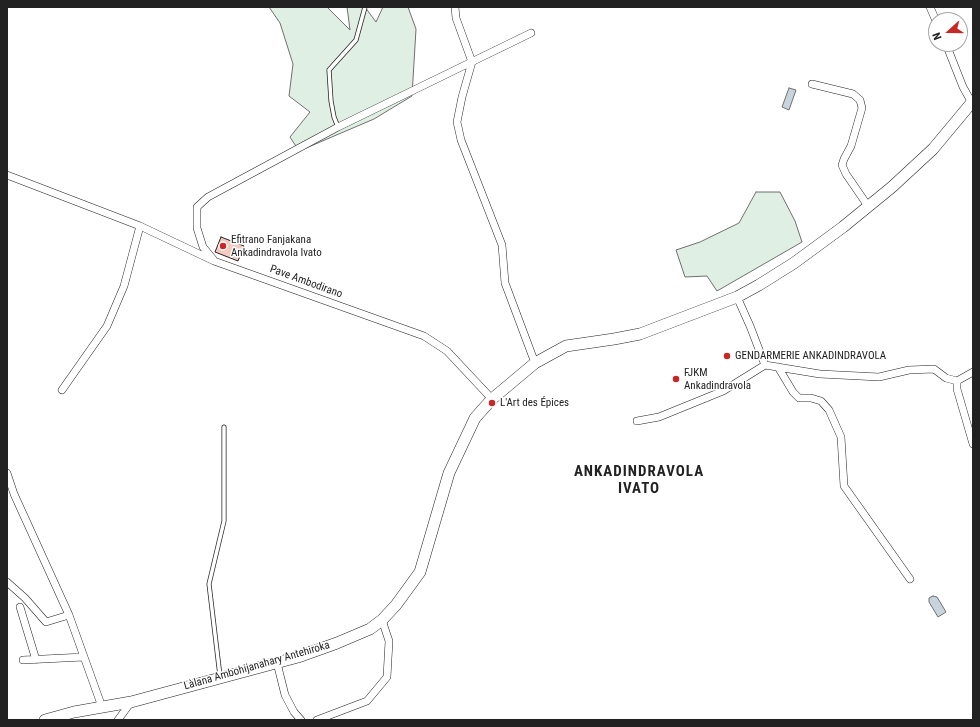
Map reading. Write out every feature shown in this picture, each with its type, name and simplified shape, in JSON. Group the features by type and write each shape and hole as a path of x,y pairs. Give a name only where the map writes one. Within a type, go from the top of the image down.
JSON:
{"street":[{"path":"455,7 456,18 472,62 462,97 457,122 461,140 502,245 506,283 535,363"},
{"path":"214,261 202,247 197,228 197,207 208,197 338,127 531,33"},
{"path":"949,52 963,87 972,102"},
{"path":"812,84 853,94 860,100 862,108 851,146 842,166 868,206"},
{"name":"Làlana Ambohijanahary Antehiroka","path":"45,720 131,702 277,662 338,643 370,629 382,620 396,605 420,572 449,473 474,418 492,399 535,363 566,346 640,334 737,297 794,263 843,227 909,172 933,149 972,102"},
{"name":"Pave Ambodirano","path":"7,175 140,226 214,261 424,336 448,351 492,399"},
{"path":"62,390 107,326 124,286 140,226"},
{"path":"737,297 765,365"},
{"path":"637,421 658,417 722,391 765,365 820,374 879,377 909,370 934,369 946,378 957,381 973,372"},
{"path":"778,367 793,392 799,398 811,398 821,401 829,410 841,437 844,486 910,579"},
{"path":"957,381 957,389 973,444"},
{"path":"7,473 10,496 69,615 102,707"},
{"path":"7,582 25,598 46,622 69,615"},
{"path":"20,607 36,660"},
{"path":"317,720 367,701 387,677 390,641 382,620"},
{"path":"23,660 84,657"},
{"path":"277,662 285,695 294,712 301,720"},
{"path":"118,720 131,702"}],"lane":[{"path":"338,127 334,117 331,101 329,70 356,40 365,7"},
{"path":"220,677 209,584 224,521 224,428"}],"green space":[{"path":"269,7 327,7 350,30 347,7 365,7 376,22 383,7 408,7 416,29 412,96 374,119 299,151 290,137 310,112 289,96 293,64 280,23"},
{"path":"756,192 780,192 795,221 802,242 717,291 707,276 685,277 676,250 700,242 739,223"}],"shaded area":[{"path":"789,88 796,90 789,110 782,107"},
{"path":"933,596 937,597 946,612 938,617 929,602 929,598"}],"building":[{"path":"221,237 244,246 238,261 215,252"}],"place":[{"name":"Efitrano Fanjakana Ankadindravola Ivato","path":"223,246"},
{"name":"GENDARMERIE ANKADINDRAVOLA","path":"727,356"},
{"name":"FJKM Ankadindravola","path":"676,379"},
{"name":"L'Art des Épices","path":"492,403"}],"district":[{"name":"ANKADINDRAVOLA IVATO","path":"639,480"}]}
